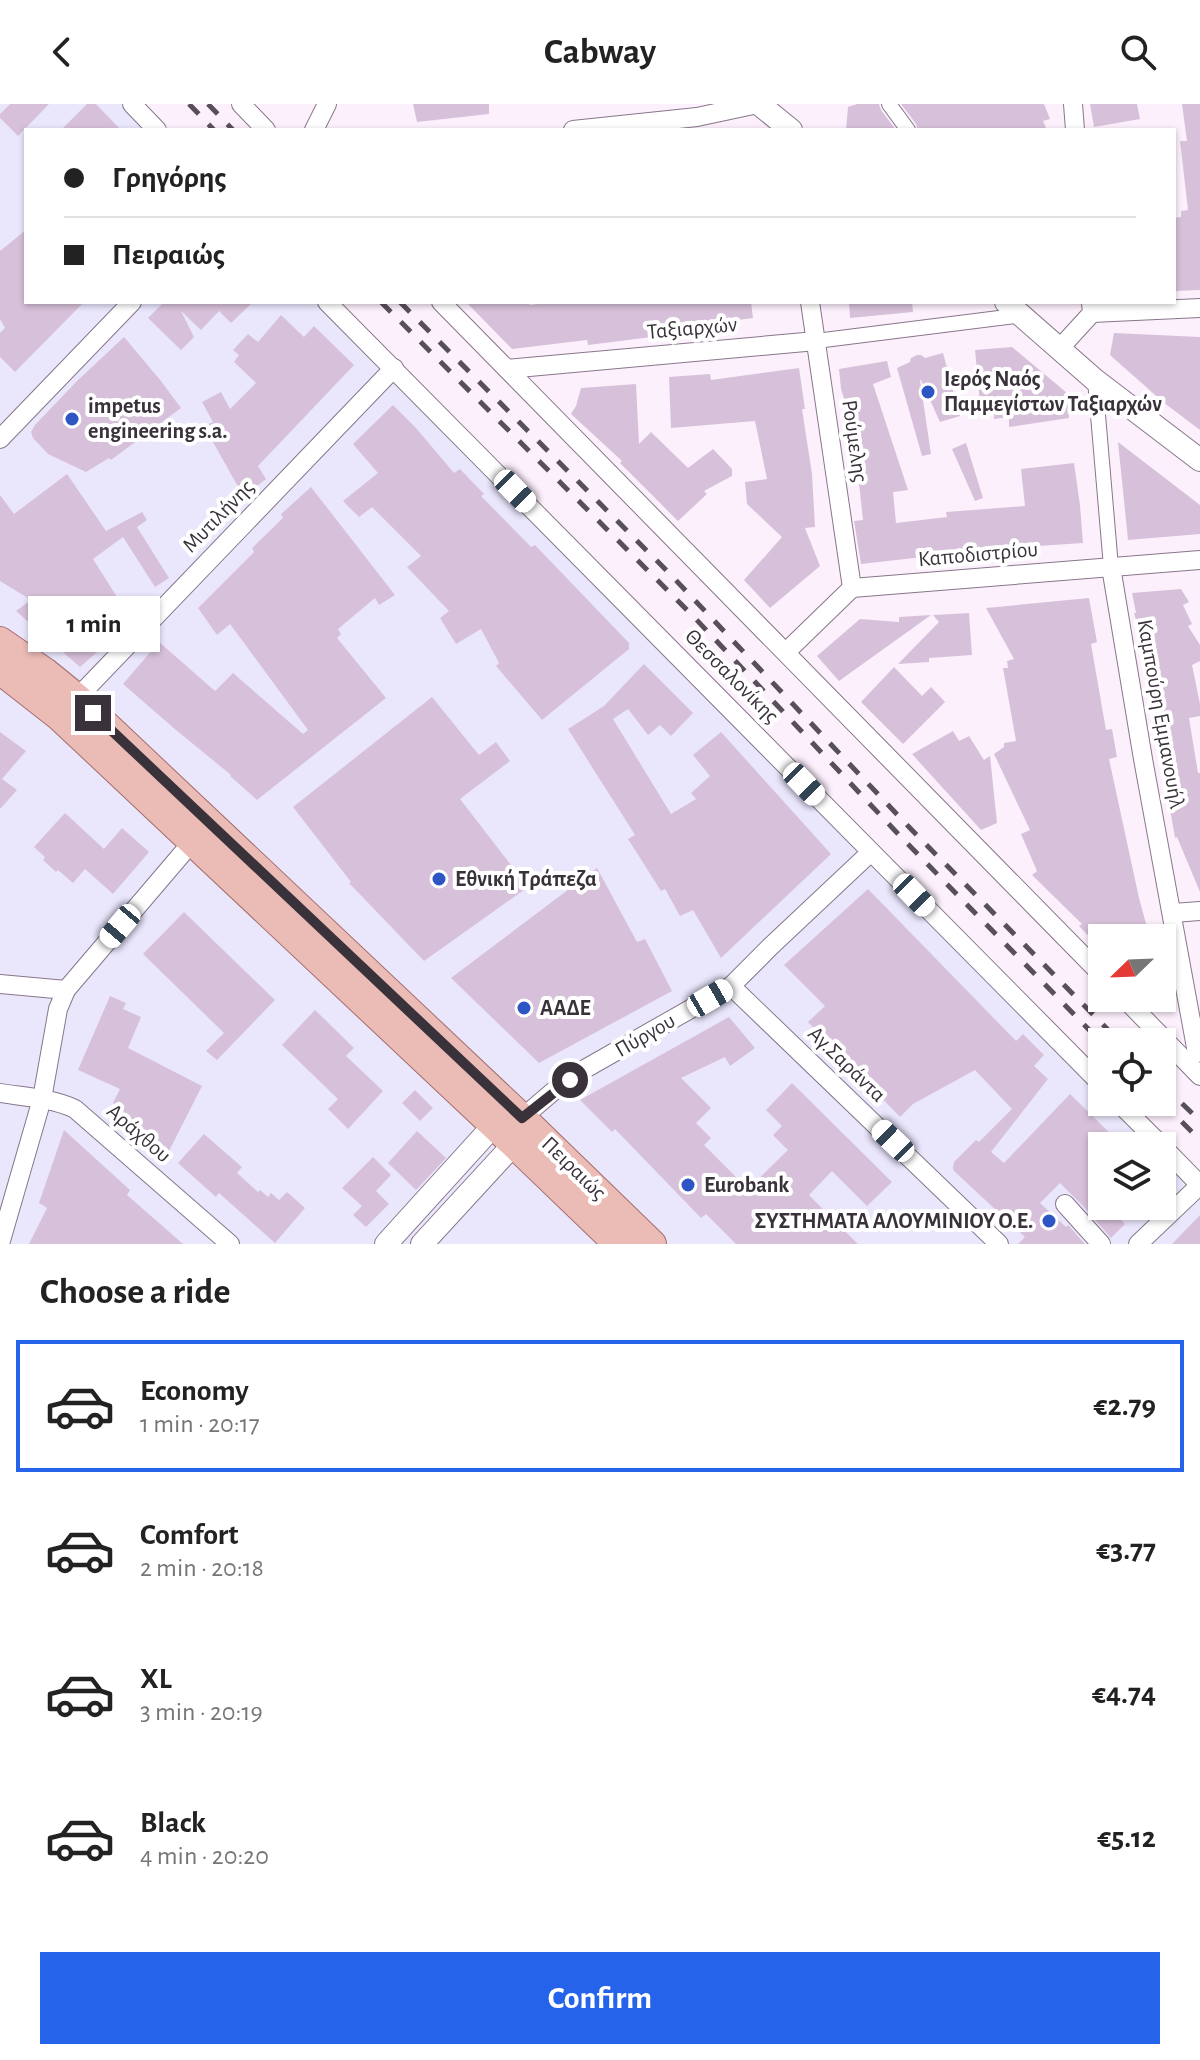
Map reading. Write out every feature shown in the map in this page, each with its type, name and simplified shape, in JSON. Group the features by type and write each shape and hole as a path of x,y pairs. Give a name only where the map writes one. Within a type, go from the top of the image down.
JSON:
{"main road":[{"name":"Πειραιώς","path":"5,650 77,698 510,1129 618,1244"},
{"name":"Πειραιώς","path":"5,650 60,717 193,841 510,1129 652,1244"}],"street":[{"path":"132,104 155,128"},
{"path":"241,104 264,128"},
{"path":"315,128 327,104"},
{"path":"592,128 697,117 759,104 789,128"},
{"path":"889,104 907,128"},
{"path":"1073,104 1075,128"},
{"path":"0,439 130,304"},
{"name":"Θεσσαλονίκης","path":"329,304 1088,1071"},
{"path":"443,304 1088,961"},
{"name":"Ρούμελης","path":"810,304 852,588"},
{"path":"1060,348 1091,307 1200,308"},
{"path":"1015,309 1095,380 1200,460"},
{"name":"Ταξιαρχών","path":"507,369 816,341 1015,309"},
{"name":"Μυτιλήνης","path":"77,698 394,368"},
{"name":"Καμπούρη Εμμανουήλ","path":"1095,380 1111,567 1173,913 1192,1054"},
{"name":"Καποδιστρίου","path":"852,588 1200,560"},
{"path":"786,652 852,588"},
{"path":"0,1244 42,1099 58,1009 66,990 193,841"},
{"name":"Πύργου","path":"386,1244 556,1089 583,1070 731,986 871,852"},
{"path":"1173,913 1200,911"},
{"path":"0,984 66,990"},
{"name":"Αγ.Σαράντα","path":"731,986 999,1244"},
{"path":"1141,1012 1192,1054 1200,1076"},
{"name":"Αράχθου","path":"0,1093 42,1099 75,1109 230,1244"},
{"path":"1132,1116 1148,1132"},
{"name":"Πύργου","path":"422,1244 510,1129"},
{"path":"1138,1244 1200,1185 1176,1160"},
{"path":"1065,1204 1101,1244"}],"shaded area":[{"path":"0,104 133,104 156,128 24,128 24,304 325,304 1088,1083 1088,1116 1121,1116 1136,1132 1088,1132 1088,1220 1176,1220 1176,1172 1200,1197 1200,1244 0,1244"}],"building":[{"path":"10,104 49,104 18,136 0,118"},
{"path":"87,104 96,104 119,128 63,128"},
{"path":"413,104 489,104 489,114 417,122"},
{"path":"879,104 894,128 846,128 848,107"},
{"path":"901,104 1044,104 1050,119 1043,121 1046,128 917,128"},
{"path":"1090,104 1137,104 1140,119 1094,127"},
{"path":"1182,104 1200,104 1200,290 1176,291 1176,218 1181,217 1181,211 1188,210 1180,141 1187,141"},
{"path":"24,232 24,304 82,304 15,372 0,357 0,333 5,328 0,319 0,251"},
{"path":"162,304 251,304 231,323 219,311 201,330 181,311 194,337 181,350 148,318"},
{"path":"468,304 751,304 753,318 723,322 724,328 588,345 587,340 512,349"},
{"path":"849,304 912,304 913,312 850,318"},
{"path":"281,315 304,337 314,326 354,365 258,466 266,479 245,495 204,426 213,422 202,402 221,392 230,409 256,383 234,362 239,355 233,350 248,334 258,342"},
{"path":"1114,333 1200,337 1200,430 1110,355"},
{"path":"124,337 181,408 111,460 109,458 86,472 48,454 31,432 77,381"},
{"path":"1012,347 1067,393 1069,418 1009,427 1009,417 994,419 994,413 981,414 975,350"},
{"name":"Ιερός Ναός Παμμεγίστων Ταξιαρχών","path":"943,353 960,416 940,422 920,380 931,454 922,456 897,368 917,355 925,358"},
{"path":"887,361 891,377 873,384 908,490 893,492 896,523 947,517 946,512 1025,506 1021,469 1074,463 1083,543 978,550 979,553 951,557 950,554 861,564 854,521 863,520 853,428 841,389 839,369"},
{"path":"799,368 815,527 805,528 820,566 770,608 744,580 782,537 747,504 745,482 767,479 755,421 671,428 669,377 710,374 711,380"},
{"path":"636,384 639,444 651,432 688,468 713,449 732,469 732,476 704,491 707,494 678,521 620,463 622,461 571,414 581,388"},
{"path":"393,405 454,473 460,469 484,494 481,496 531,547 535,545 629,643 629,649 542,720 496,666 499,663 481,629 456,644 440,618 449,611 407,567 421,556 372,507 359,517 343,501 378,473 353,444"},
{"path":"1118,442 1200,505 1200,534 1128,540"},
{"path":"966,443 983,498 975,501 952,449"},
{"path":"67,474 106,531 142,512 147,520 137,527 169,578 155,587 123,537 93,559 124,608 93,628 104,646 80,667 16,611 31,600 0,581 0,495 14,514"},
{"path":"311,487 395,595 379,605 375,598 338,629 341,634 337,638 386,698 257,800 123,684 159,642 215,691 233,673 303,734 308,730 230,624 217,635 198,608 254,552 252,548 283,518 281,514"},
{"path":"1181,589 1189,602 1183,605 1192,624 1188,626 1200,645 1200,661 1192,665 1200,716 1189,718 1200,773 1200,892 1175,838 1142,663 1148,660 1134,613 1132,593"},
{"path":"1089,598 1097,642 1091,644 1106,730 1112,729 1117,757 1109,759 1146,924 1088,924 1088,935 1079,926 1082,924 1032,875 1037,871 1021,834 1030,830 994,754 1004,747 1004,743 1016,741 1003,668 1008,668 1007,661 1014,659 986,608"},
{"path":"969,613 972,655 898,664 939,622 933,615"},
{"path":"931,615 839,681 817,656 860,619 899,622 899,617"},
{"path":"644,664 693,713 671,736 660,725 648,735 628,709 613,719 671,814 696,799 691,793 710,776 693,755 721,732 831,854 721,958 693,910 680,916 665,889 661,891 628,839 635,835 568,729 604,706"},
{"path":"894,667 922,696 931,687 945,702 903,744 861,702"},
{"path":"432,697 479,755 496,742 510,761 460,799 528,887 424,961 349,883 293,807"},
{"path":"953,731 959,741 969,736 984,760 990,756 997,823 981,830 912,754"},
{"path":"0,732 26,751 2,779 17,790 0,809"},
{"path":"65,813 104,849 122,828 149,852 113,894 85,869 73,883 43,860 45,857 34,847"},
{"path":"597,868 637,942 645,939 672,991 539,1063 451,978"},
{"path":"868,889 1016,1041 1023,1034 1044,1055 1034,1066 1048,1079 991,1152 1004,1163 1070,1094 1088,1112 1088,1116 1092,1116 1109,1132 1088,1132 1088,1211 1060,1183 1040,1203 1066,1227 1068,1225 1085,1244 1018,1244 1025,1237 954,1171 954,1162 1012,1109 975,1070 913,1104 900,1117 808,1022 825,1006 784,965"},
{"path":"184,912 275,1000 217,1060 206,1051 224,1033 143,954"},
{"path":"110,996 126,1003 123,1009 141,1017 128,1048 202,1086 169,1151 113,1103 120,1089 78,1070"},
{"path":"315,1010 354,1048 346,1056 383,1091 348,1129 328,1109 338,1099 282,1045"},
{"path":"729,1017 755,1048 730,1066 725,1057 681,1078 711,1108 696,1123 711,1138 704,1145 748,1189 788,1150 773,1135 782,1126 766,1110 792,1083 892,1182 867,1206 832,1171 809,1195 858,1244 736,1244 706,1214 701,1218 615,1129 612,1132 580,1100"},
{"path":"415,1090 433,1108 420,1121 402,1103"},
{"path":"64,1130 130,1190 127,1195 183,1244 29,1244 47,1208 39,1203"},
{"path":"417,1131 446,1158 416,1190 388,1163"},
{"path":"204,1134 242,1167 237,1173 258,1192 260,1190 268,1197 271,1193 279,1200 287,1192 305,1208 275,1243 219,1193 216,1197 178,1163"},
{"path":"373,1157 391,1175 376,1191 389,1204 366,1227 353,1215 362,1206 342,1188"},
{"path":"1200,1215 1200,1244 1172,1244"},
{"path":"1095,1220 1121,1220 1125,1224 1111,1238"}],"railway":[{"path":"189,104 212,128"},
{"path":"208,104 231,128"},
{"path":"383,304 693,616 900,836 1088,1029"},
{"path":"402,304 670,574 909,827 1106,1028"},
{"path":"1176,1098 1200,1121"},
{"path":"1176,1116 1200,1140"}],"place":[{"name":"Ιερός Ναός Παμμεγίστων Ταξιαρχών","path":"928,392"},
{"name":"impetus engineering s.a.","path":"72,419"},
{"name":"Εθνική Τράπεζα","path":"439,879"},
{"name":"ΑΑΔΕ","path":"524,1008"},
{"name":"Eurobank","path":"688,1185"},
{"name":"ΣΥΣΤΗΜΑΤΑ ΑΛΟΥΜΙΝΙΟΥ Ο.Ε.","path":"1049,1221"}],"route":[{"path":"93,713 522,1118 570,1080"}]}
